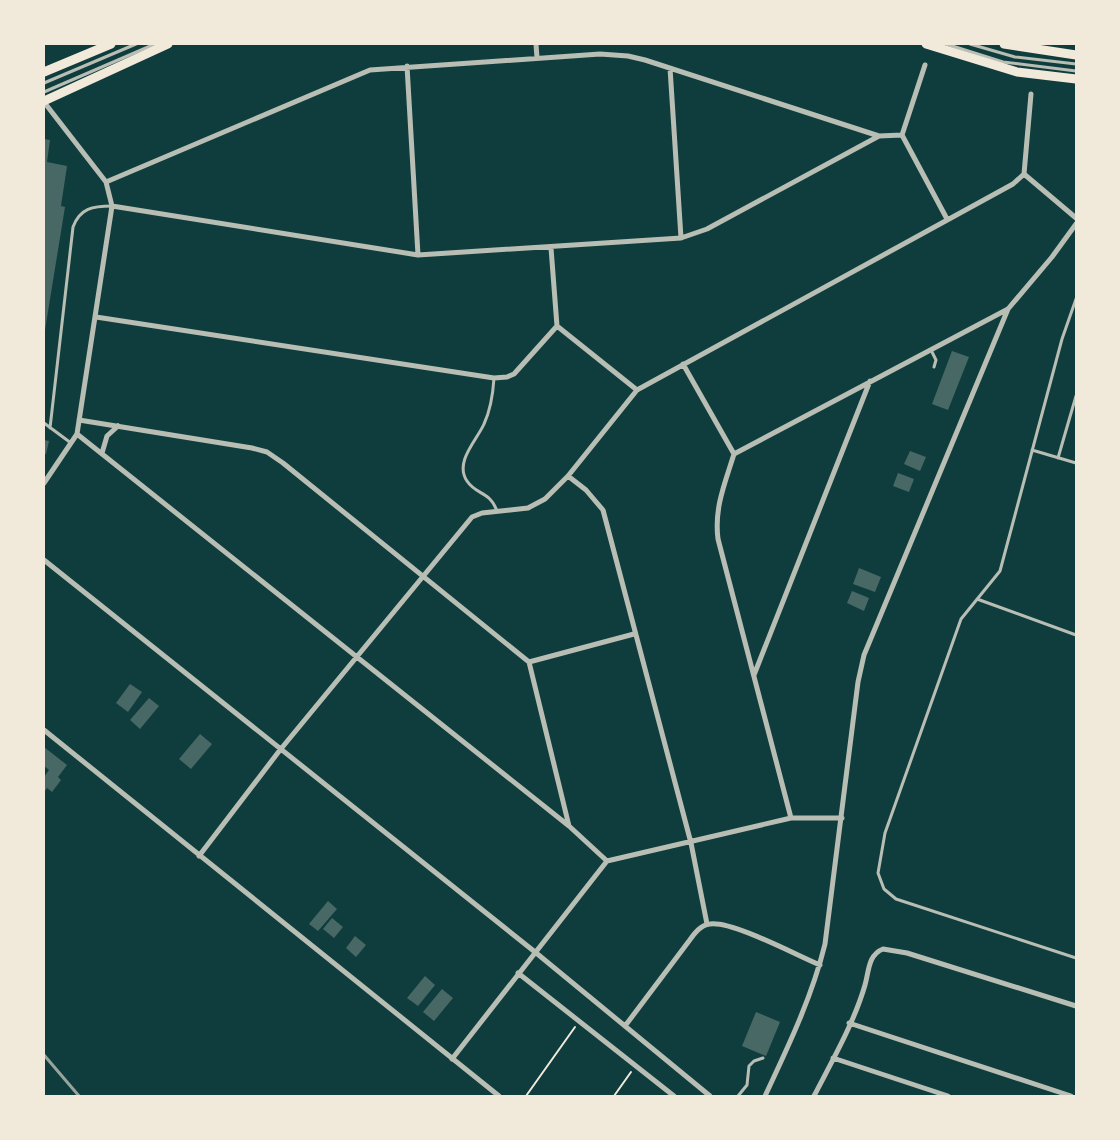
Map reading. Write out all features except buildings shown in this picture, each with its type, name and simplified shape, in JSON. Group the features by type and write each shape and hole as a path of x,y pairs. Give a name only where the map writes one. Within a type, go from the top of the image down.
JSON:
{"main road":[{"path":"44,72 111,44"},
{"path":"44,102 168,44"},
{"path":"926,44 1017,72 1076,79"},
{"path":"1004,44 1076,55"}],"street":[{"path":"536,44 537,58"},
{"path":"106,182 354,75 376,69 407,66 537,58 616,54 637,58 879,136 902,135"},
{"path":"924,65 902,135 947,219"},
{"path":"407,66 418,255"},
{"path":"670,68 681,238"},
{"path":"200,856 280,750 422,575 472,517 497,511 528,508 545,499 568,476 637,390 1013,184 1024,174 1031,94"},
{"path":"44,102 106,182 112,206 77,434 44,483"},
{"path":"112,206 418,255 551,248 681,238 707,229 879,136"},
{"path":"1024,174 1076,218"},
{"path":"765,1096 788,1048 820,965 825,944 858,682 864,655 1008,309 1052,257 1076,224"},
{"path":"96,317 494,378 507,377 514,374 557,326 551,248"},
{"path":"791,818 718,539 717,507 734,454 1008,309"},
{"path":"557,326 637,390"},
{"path":"683,364 734,454"},
{"path":"754,675 870,382"},
{"path":"79,420 230,444 267,452 529,662 569,826"},
{"path":"102,453 107,436 118,426"},
{"path":"77,434 569,826 607,862"},
{"path":"568,476 586,490 602,510 691,843 707,924"},
{"path":"44,560 535,952 710,1096"},
{"path":"529,662 634,634"},
{"path":"44,730 499,1096"},
{"path":"452,1058 607,862 791,818 842,818"},
{"path":"625,1026 693,935 707,924 731,927 820,965"},
{"path":"814,1096 849,1023 865,985 873,957 883,949 907,953 1076,1006"},
{"path":"518,973 674,1096"},
{"path":"849,1023 1071,1096"},
{"path":"833,1058 948,1096"}],"lane":[{"path":"44,83 136,44"},
{"path":"44,92 155,44"},
{"path":"946,44 1003,62 1076,71"},
{"path":"970,44 1015,57 1076,64"},
{"path":"50,428 73,227 81,212 89,208 112,206"},
{"path":"1076,299 1062,339 1000,572 961,619 947,654 886,833 879,866 881,882 889,895 907,903 1076,958"},
{"path":"931,349 936,360 934,367"},
{"path":"494,378 491,404 484,424 468,453 464,469 467,481 493,500 497,511"},
{"path":"1058,458 1076,396"},
{"path":"44,423 71,443"},
{"path":"1032,450 1076,463"},
{"path":"977,599 1076,635"},
{"path":"738,1096 747,1085 749,1066 754,1061 763,1058"}],"path":[{"path":"526,1096 578,1021"},
{"path":"614,1096 636,1066"}],"railway":[{"path":"44,1055 79,1096"}]}
